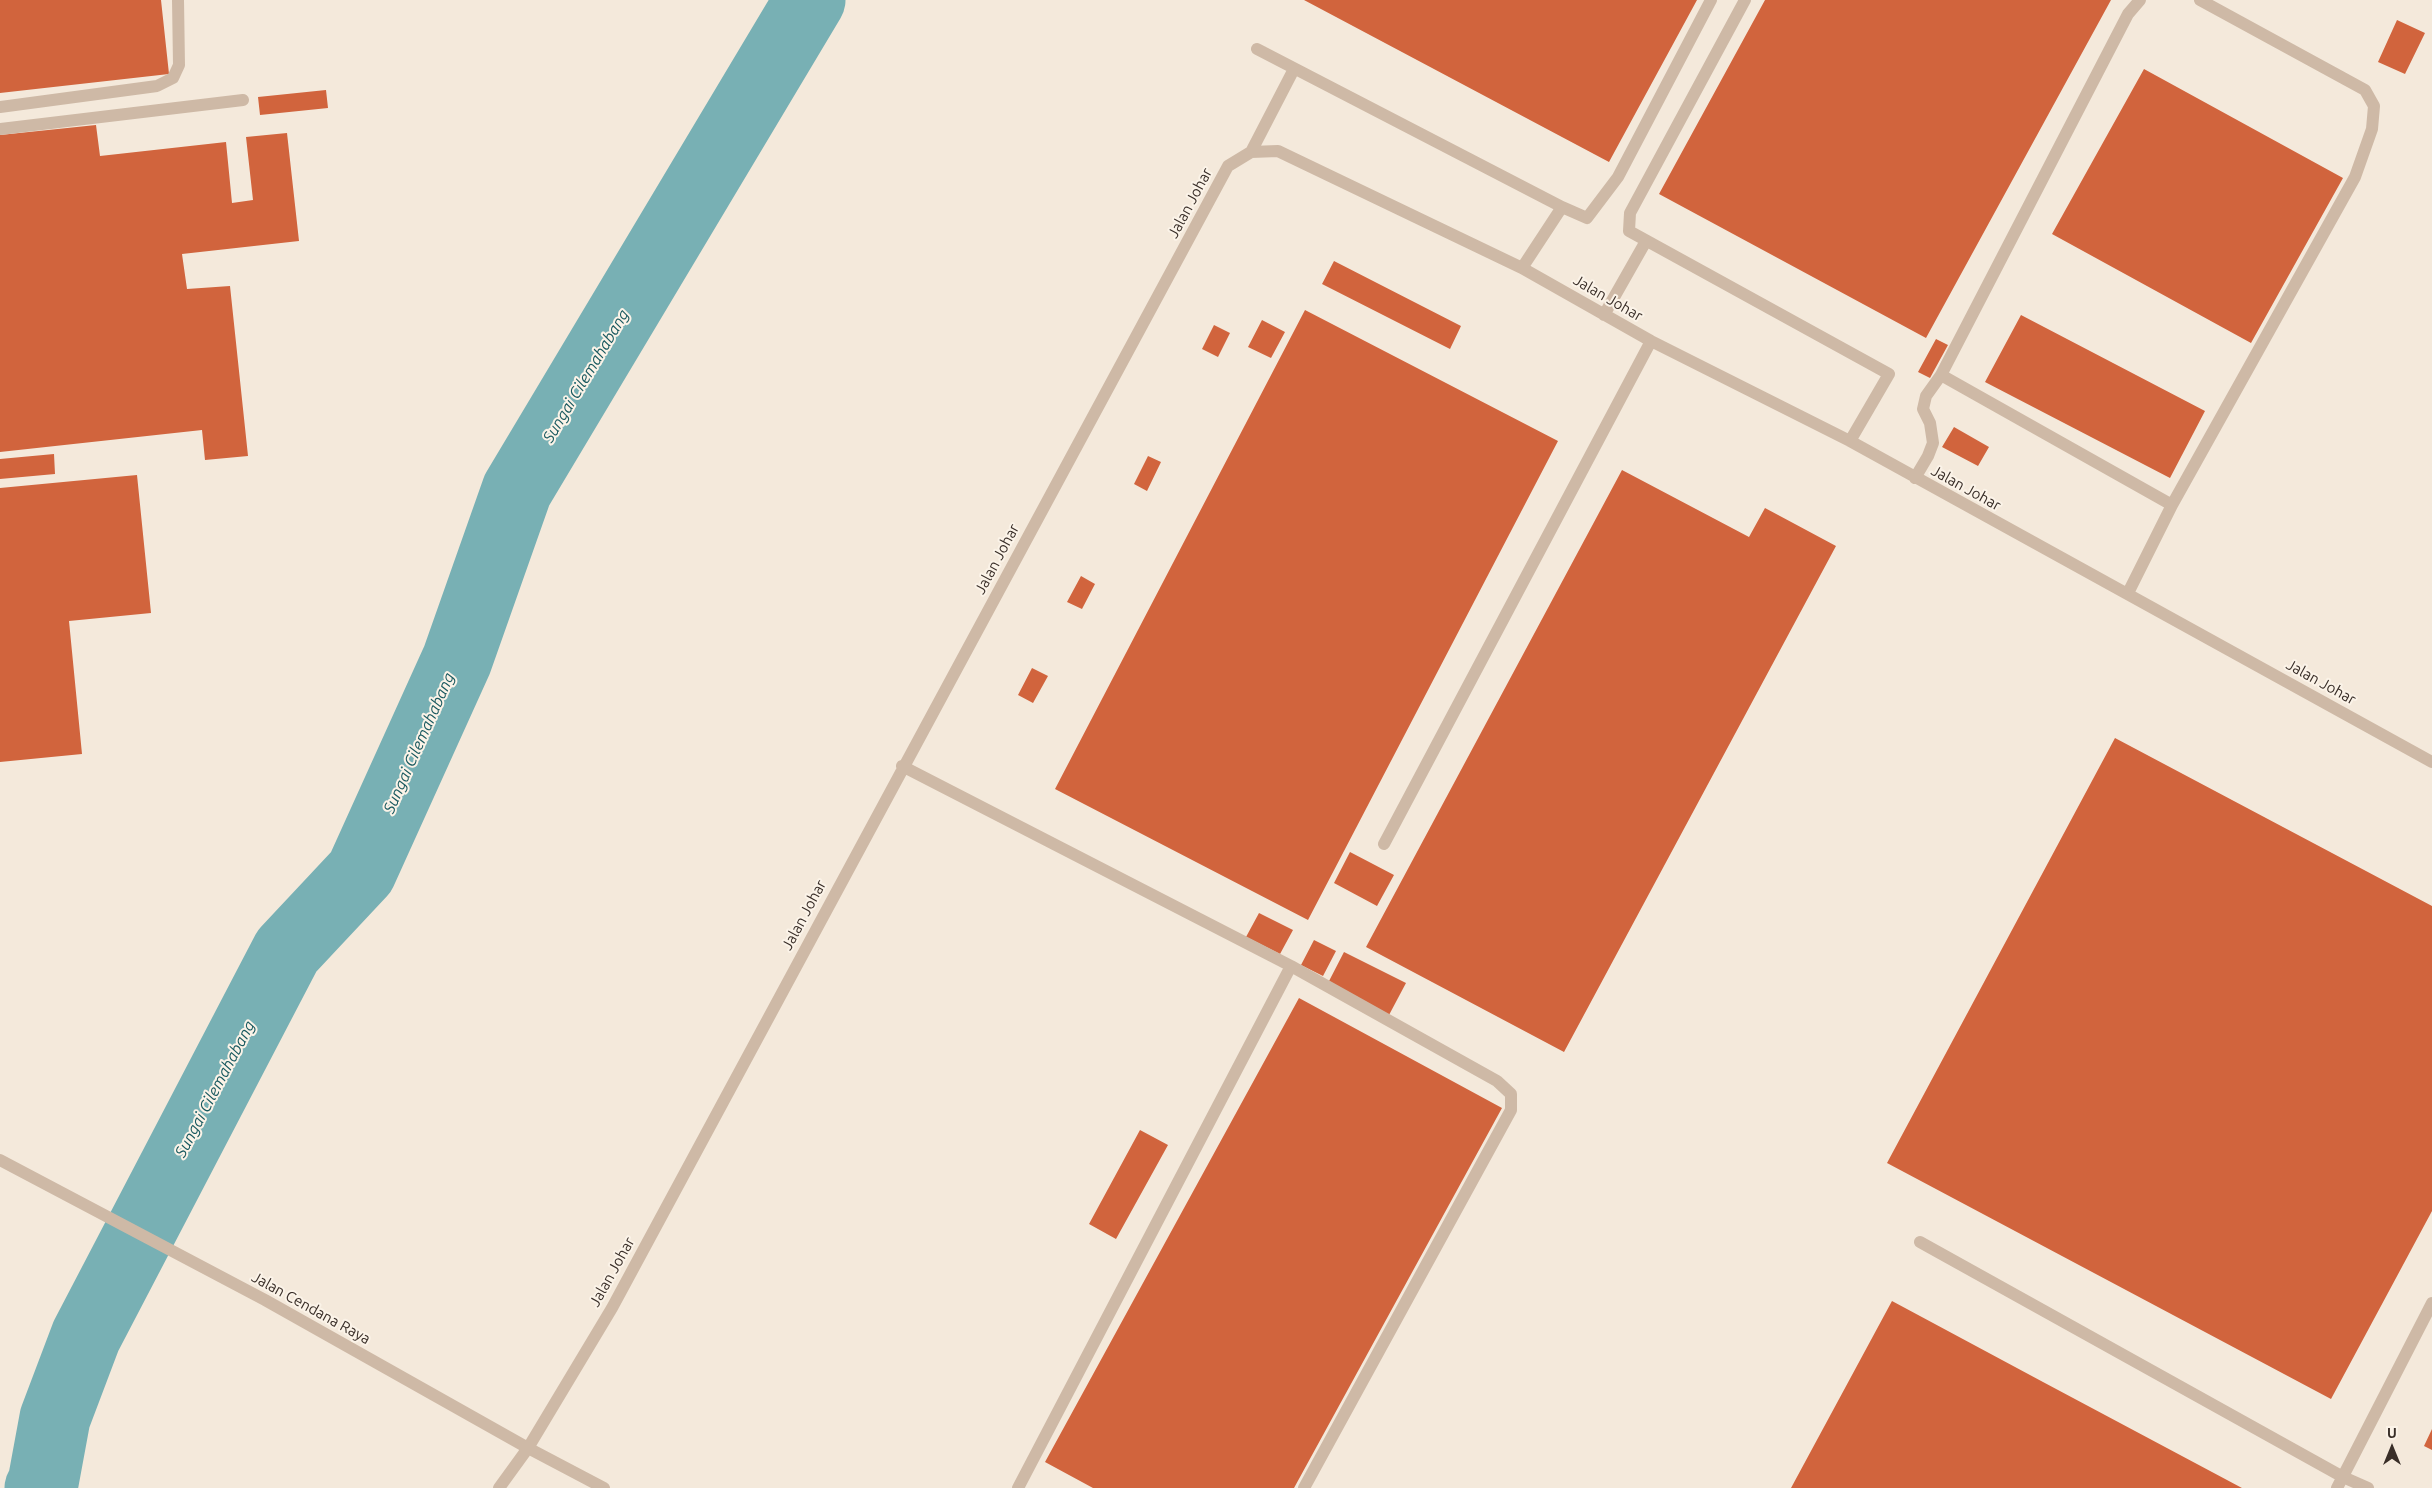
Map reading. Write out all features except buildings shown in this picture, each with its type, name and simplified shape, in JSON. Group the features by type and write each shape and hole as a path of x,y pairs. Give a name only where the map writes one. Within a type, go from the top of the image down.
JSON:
{"lane":[{"path":"0,107 157,86 172,78 178,64 178,0"},
{"path":"1258,49 1562,207 1587,218 1618,177 1711,0"},
{"path":"1746,0 1630,213 1629,231 1889,374 1850,441"},
{"path":"1914,478 1928,456 1933,442 1930,423 1923,409 1926,396 1941,375 2128,14 2140,0"},
{"path":"2128,594 2172,505 2355,177 2372,129 2374,106 2365,90 2200,0"},
{"path":"1251,152 1294,69"},
{"path":"0,129 243,100"},
{"name":"Jalan Johar","path":"499,1488 528,1448 612,1308 902,766 1228,166 1251,152 1278,151 1522,268 1651,341 1850,441 2432,762"},
{"path":"1522,268 1562,207"},
{"path":"1604,315 1646,241"},
{"path":"1384,844 1651,341"},
{"path":"1941,375 2172,505"},
{"path":"902,766 1291,966 1497,1081 1511,1094 1511,1110 1304,1488"},
{"path":"1018,1488 1291,966"},
{"name":"Jalan Cendana Raya","path":"2,1161 265,1300 528,1448 604,1488"},
{"path":"1920,1242 2340,1482 2368,1488"},
{"path":"2340,1482 2432,1302"}],"waterway":[{"name":"Sungai Cilemahabang","path":"40,1488 43,1483 55,1418 86,1336 287,951 361,872 457,660 517,490 810,0"}]}
